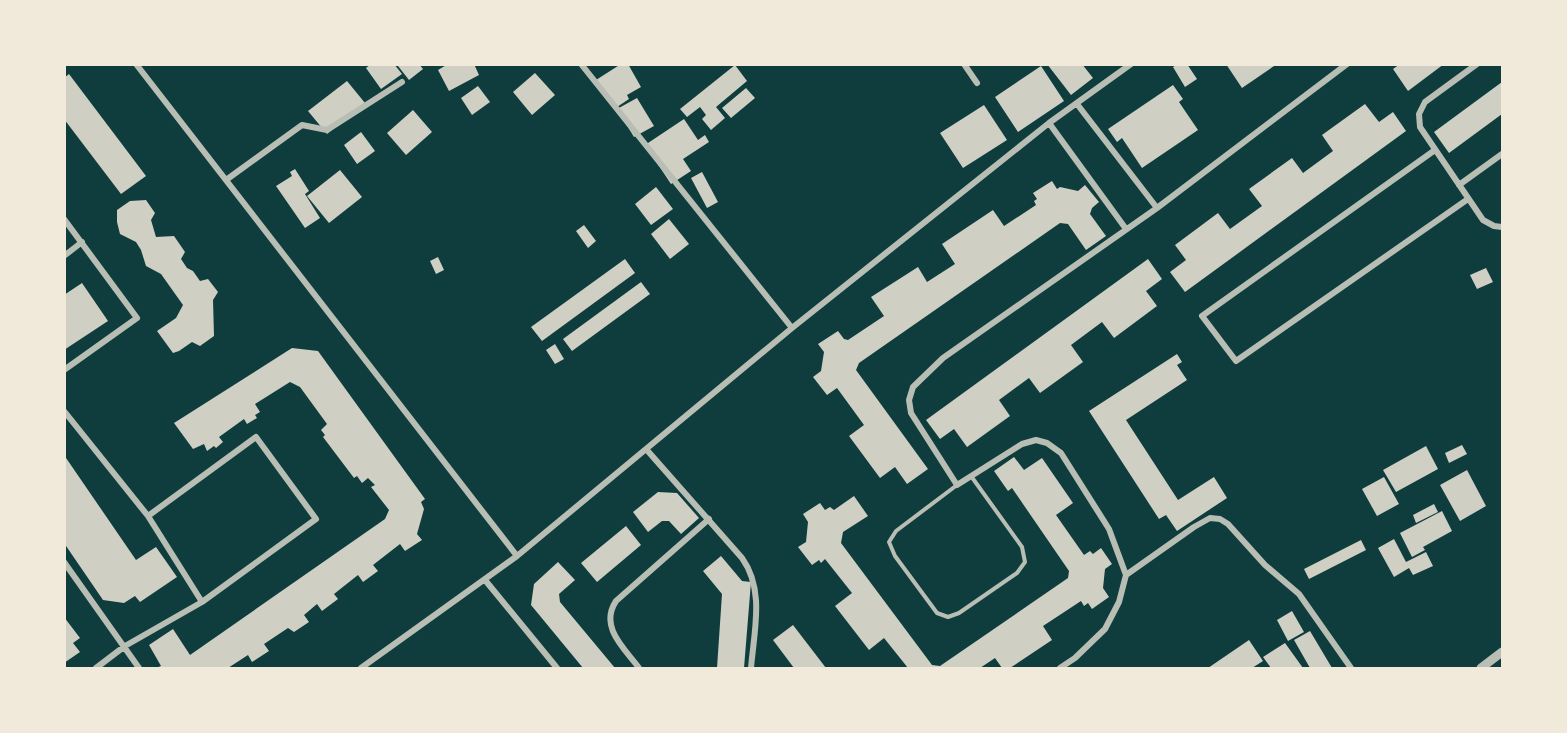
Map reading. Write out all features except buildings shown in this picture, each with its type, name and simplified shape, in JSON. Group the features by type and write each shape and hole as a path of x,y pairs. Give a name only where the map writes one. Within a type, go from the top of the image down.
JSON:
{"street":[{"path":"136,64 517,556"},
{"path":"581,64 792,328"},
{"path":"964,64 977,83"},
{"path":"361,669 517,556 792,328 1049,123 1131,64"},
{"path":"1060,669 1105,629 1119,602 1126,575 1109,529 1060,453 1047,443 1036,440 1022,444 957,485 911,413 909,400 913,387 926,372 963,342 1156,208 1347,64"},
{"path":"1477,64 1421,107 1420,127 1483,220 1494,226 1503,226"},
{"path":"226,180 302,125 327,130 402,82"},
{"path":"1077,104 1156,208"},
{"path":"1049,123 1126,229"},
{"path":"1435,150 1202,316 1236,361 1468,199"},
{"path":"1459,185 1503,154"},
{"path":"64,219 137,318 64,370"},
{"path":"64,256 82,242"},
{"path":"64,411 148,516 202,602"},
{"path":"96,669 125,646 202,602 316,519 256,437 148,516"},
{"path":"646,449 742,558 753,577 757,599 752,669"},
{"path":"1126,575 1194,527 1210,518 1220,519 1265,565 1299,594 1351,669"},
{"path":"639,669 610,628 610,613 613,606 616,600 709,519"},
{"path":"64,562 139,669"},
{"path":"485,580 557,669"},
{"path":"1480,669 1503,652"}],"lane":[{"path":"957,485 896,531 889,542 895,556 937,613 948,617 959,613 1017,573 1024,562 1022,548 970,476"}]}
